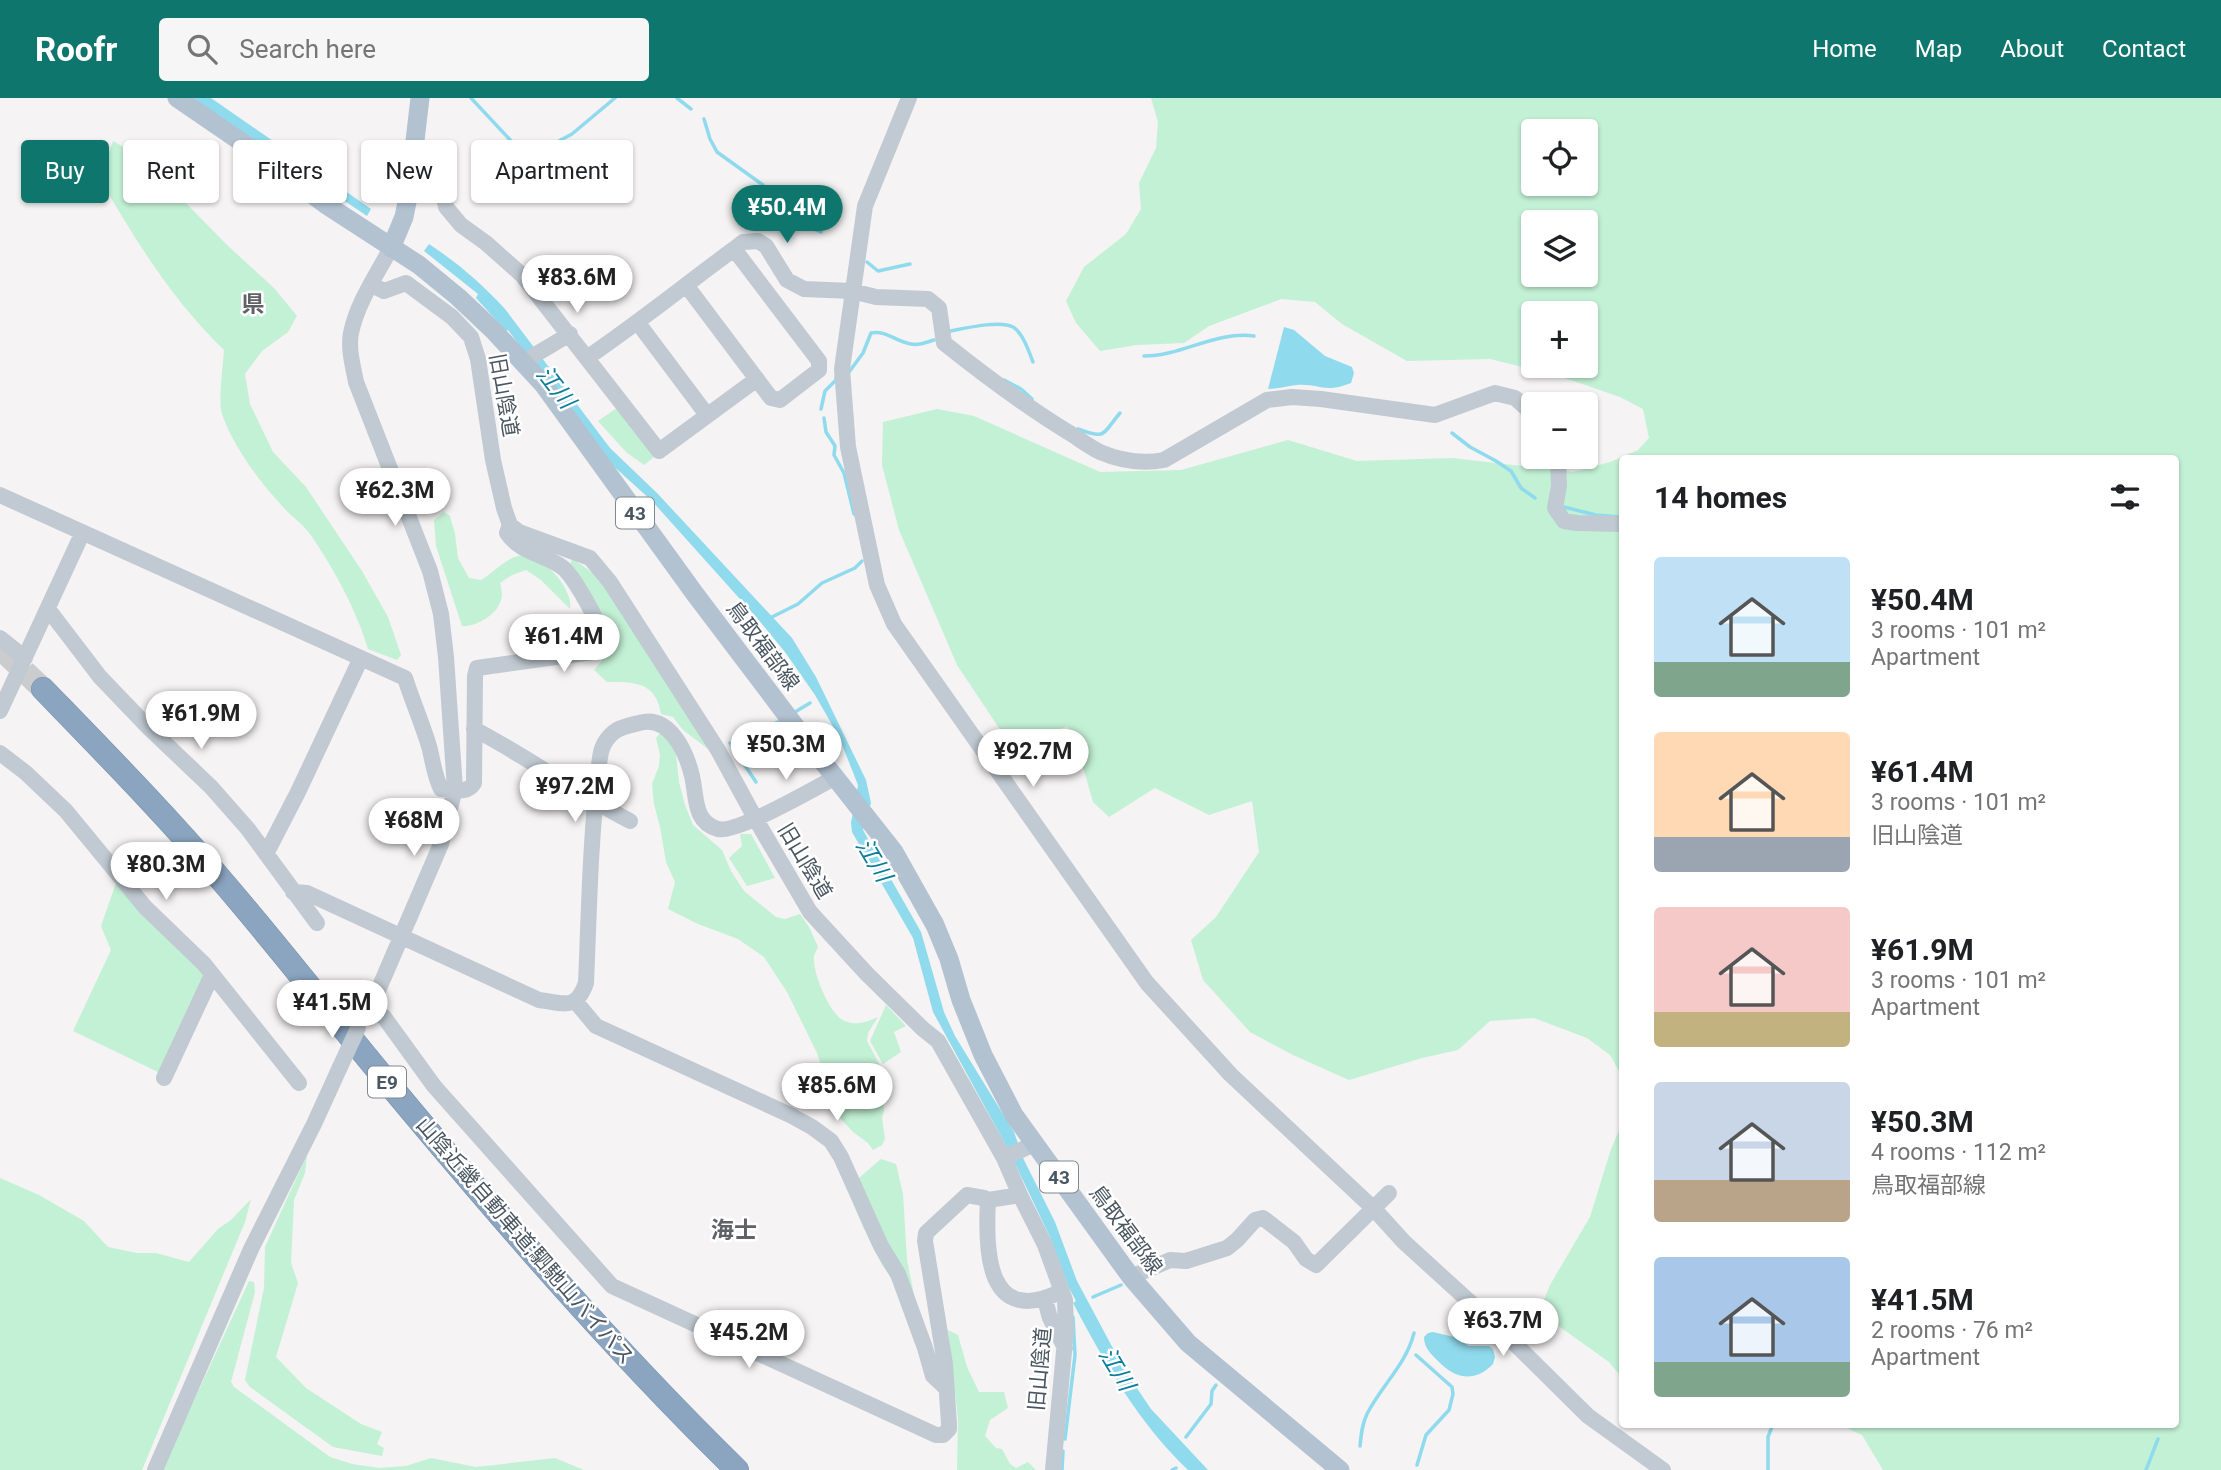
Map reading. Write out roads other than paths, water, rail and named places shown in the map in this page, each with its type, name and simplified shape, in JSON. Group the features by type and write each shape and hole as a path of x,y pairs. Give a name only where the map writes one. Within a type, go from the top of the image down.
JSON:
{"highway":[{"name":"山陰近畿自動車道;駟馳山バイパス","path":"725,1470 561,1300 215,888 41,692 130,779 223,881 383,1077 568,1294 657,1390 737,1470"}],"main road":[{"name":"鳥取福部線","path":"177,98 325,204 419,265 458,297 543,384 695,594 834,778 894,852 935,925 983,1055 1029,1146 1131,1277 1188,1343 1327,1466"},
{"path":"415,140 420,98"},
{"path":"391,248 407,203"}],"street":[{"path":"909,98 865,206 842,369 848,447 877,585 894,624 1155,993 1231,1075 1374,1209 1404,1242 1506,1335 1588,1416 1656,1468"},
{"path":"445,203 461,225 522,275 659,451 757,379"},
{"path":"588,357 638,323 743,242 758,241 766,246 787,280 804,289 852,292 876,297 928,299 939,308 944,342 1017,400 1100,452 1145,463 1164,460 1268,400 1292,397 1321,399 1435,415 1495,393 1514,398 1521,404"},
{"path":"155,1470 251,1249 314,1124 401,936 440,844 454,789 441,614 430,571 356,382 350,350 351,332 391,248"},
{"path":"686,285 771,398 780,400 819,370 819,361 734,249"},
{"name":"旧山陰道","path":"372,285 384,291 407,283 452,317 471,337 478,359 493,460 510,525 519,532 590,558 610,582 718,750 810,912 867,974 923,1029 939,1041 1006,1158 1020,1195 1045,1245 1065,1300 1065,1348 1053,1470"},
{"path":"638,323 707,415"},
{"path":"523,362 570,334"},
{"path":"1558,469 1555,508 1564,521 1619,524"},
{"path":"0,495 405,678 441,789 465,791 474,783 477,668 592,652 599,648 602,638 576,582 562,567 519,546 507,533 510,525"},
{"path":"0,711 4,688 25,658 82,534"},
{"path":"48,609 100,677 211,787 248,830 317,923"},
{"path":"0,638 25,658"},
{"path":"266,854 361,658"},
{"path":"293,892 307,893 539,1000 562,1003 575,1001 581,998 586,983 594,803 600,750 613,732 648,720 666,726 680,745 692,775 695,806 704,821 718,829 728,830 834,778"},
{"path":"474,729 498,741 594,803 630,821"},
{"path":"0,753 26,773 66,811 145,907 204,964 299,1083"},
{"path":"164,1078 212,975"},
{"path":"575,1001 596,1026 790,1115 831,1141 881,1245 898,1274 933,1376 947,1389"},
{"path":"368,1010 384,1017 434,1086 612,1286 936,1435 949,1429 947,1389 944,1351 925,1237 928,1230 967,1195 988,1200 1020,1195"},
{"path":"1006,1158 1029,1146"},
{"path":"1131,1277 1170,1260 1186,1261 1227,1248 1255,1220 1263,1218 1294,1242 1306,1259 1315,1265 1389,1193"},
{"path":"988,1200 986,1232 994,1279 1009,1298 1014,1301 1045,1300 1062,1291"},
{"path":"1045,1300 1050,1318 1065,1348"}],"water":[{"path":"192,98 211,98 272,140 254,140"},
{"path":"347,192 371,209 367,216 347,203"},
{"name":"江川","path":"429,244 469,274 505,309 610,448 657,493 792,638 816,677 866,780 871,803 863,830 921,932 944,1012 955,1036 1014,1132 1024,1160 1055,1222 1077,1281 1124,1369 1151,1409 1208,1470 1188,1470 1153,1432 1110,1370 1073,1303 1076,1301 1050,1237 1009,1151 933,1012 913,938 852,832 851,823 858,785 839,737 815,695 757,618 652,501 599,453 508,330 506,331 476,298 478,294 424,251"},
{"path":"1284,327 1294,330 1325,356 1352,367 1354,373 1351,383 1334,388 1296,385 1268,389"},
{"path":"1433,1332 1454,1337 1469,1346 1489,1346 1495,1357 1493,1364 1472,1376 1451,1372 1427,1348 1424,1337"}],"waterway":[{"path":"471,98 527,158 572,134 615,98"},
{"path":"677,98 691,109"},
{"path":"704,119 717,152 763,185 779,215 787,221 821,232"},
{"path":"867,262 878,271 910,264"},
{"path":"951,331 992,324 1013,327 1023,338 1033,362"},
{"path":"849,372 863,353 871,333 882,333 914,344 934,340"},
{"path":"1144,356 1172,352 1226,337 1254,336"},
{"path":"821,409 825,391 836,377"},
{"path":"1004,380 1032,399"},
{"path":"1078,429 1094,434 1103,433 1120,413"},
{"path":"824,418 826,432 835,446 834,455 844,473 854,514"},
{"path":"1452,433 1511,471 1521,488 1535,498"},
{"path":"1564,507 1596,515 1619,517"},
{"path":"770,618 798,604 822,583 855,568 862,561"},
{"path":"795,712 810,703"},
{"path":"756,782 730,743 778,722"},
{"path":"1093,1297 1121,1285"},
{"path":"1065,1439 1075,1355 1073,1317"},
{"path":"1360,1446 1367,1414 1405,1355 1414,1333"},
{"path":"1416,1355 1452,1387 1453,1394 1449,1410 1426,1435 1417,1465"},
{"path":"1186,1437 1211,1404 1212,1391 1216,1385"},
{"path":"1768,1470 1768,1437 1771,1428"},
{"path":"2146,1470 2158,1439"},
{"path":"1062,1470 1063,1451"},
{"path":"1172,1470 1176,1468"}],"tunnel":[{"path":"0,648 43,689"}],"district":[{"name":"県","path":"253,304"},
{"name":"海士","path":"734,1230"}]}
